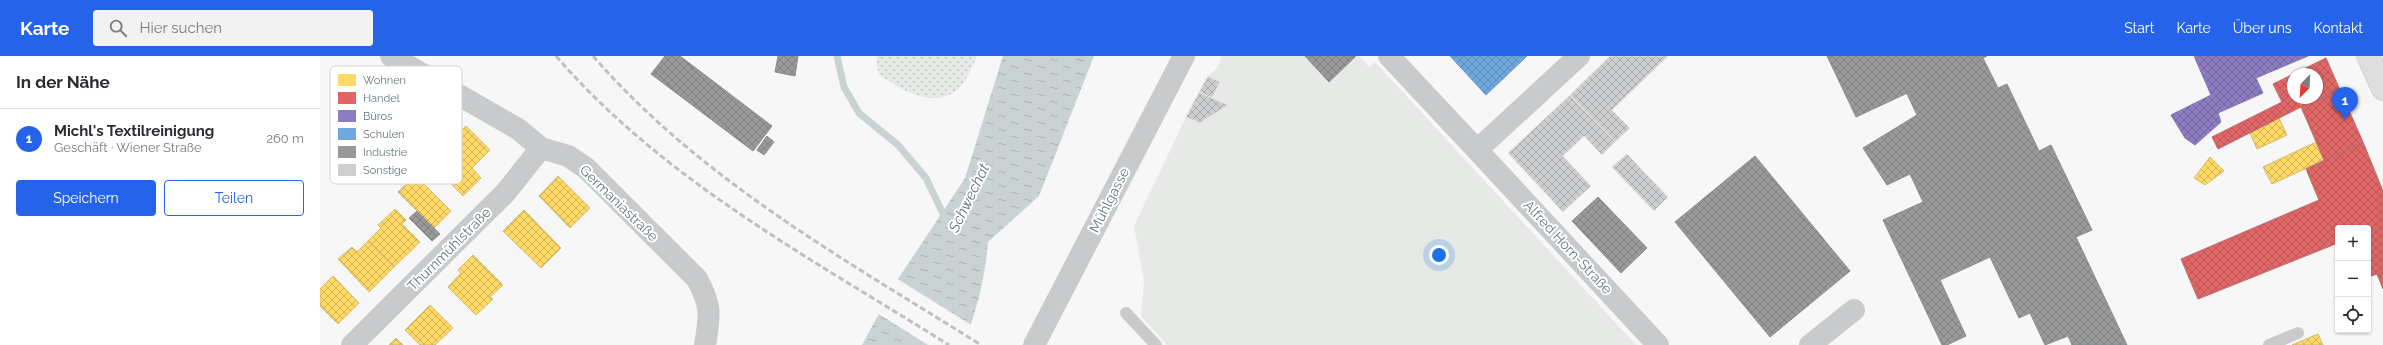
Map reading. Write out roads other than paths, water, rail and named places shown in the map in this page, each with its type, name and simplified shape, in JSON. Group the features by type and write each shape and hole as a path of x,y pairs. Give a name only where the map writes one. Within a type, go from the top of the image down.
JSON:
{"main road":[{"path":"2368,56 2383,89"}],"street":[{"name":"Germaniastraße","path":"391,56 408,66"},
{"name":"Mühlgasse","path":"1034,345 1184,56"},
{"name":"Alfred Horn-Straße","path":"1389,56 1483,145 1658,345"},
{"path":"1483,145 1579,56"},
{"name":"Germaniastraße","path":"462,97 518,129 541,148 568,156 586,168 697,279 706,297 710,314 705,345"},
{"name":"Thurnmühlstraße","path":"352,345 506,192 541,148"},
{"path":"1810,345 1854,310"}],"lane":[{"path":"1126,313 1156,345"},
{"path":"2269,345 2298,333"}],"water":[{"name":"Schwechat","path":"1003,56 1094,56 1039,196 988,242 980,294 963,345 862,345 896,282 965,178"}],"waterway":[{"name":"Schwechat","path":"837,56 844,87 859,113 898,145 926,178 946,220"}],"railway":[{"path":"556,56 598,100 643,141 691,179 741,215 949,345"},
{"path":"593,56 635,100 680,141 727,179 776,215 981,345"}],"place":[{"name":"Michl's Textilreinigung","path":"2345,120"}]}
